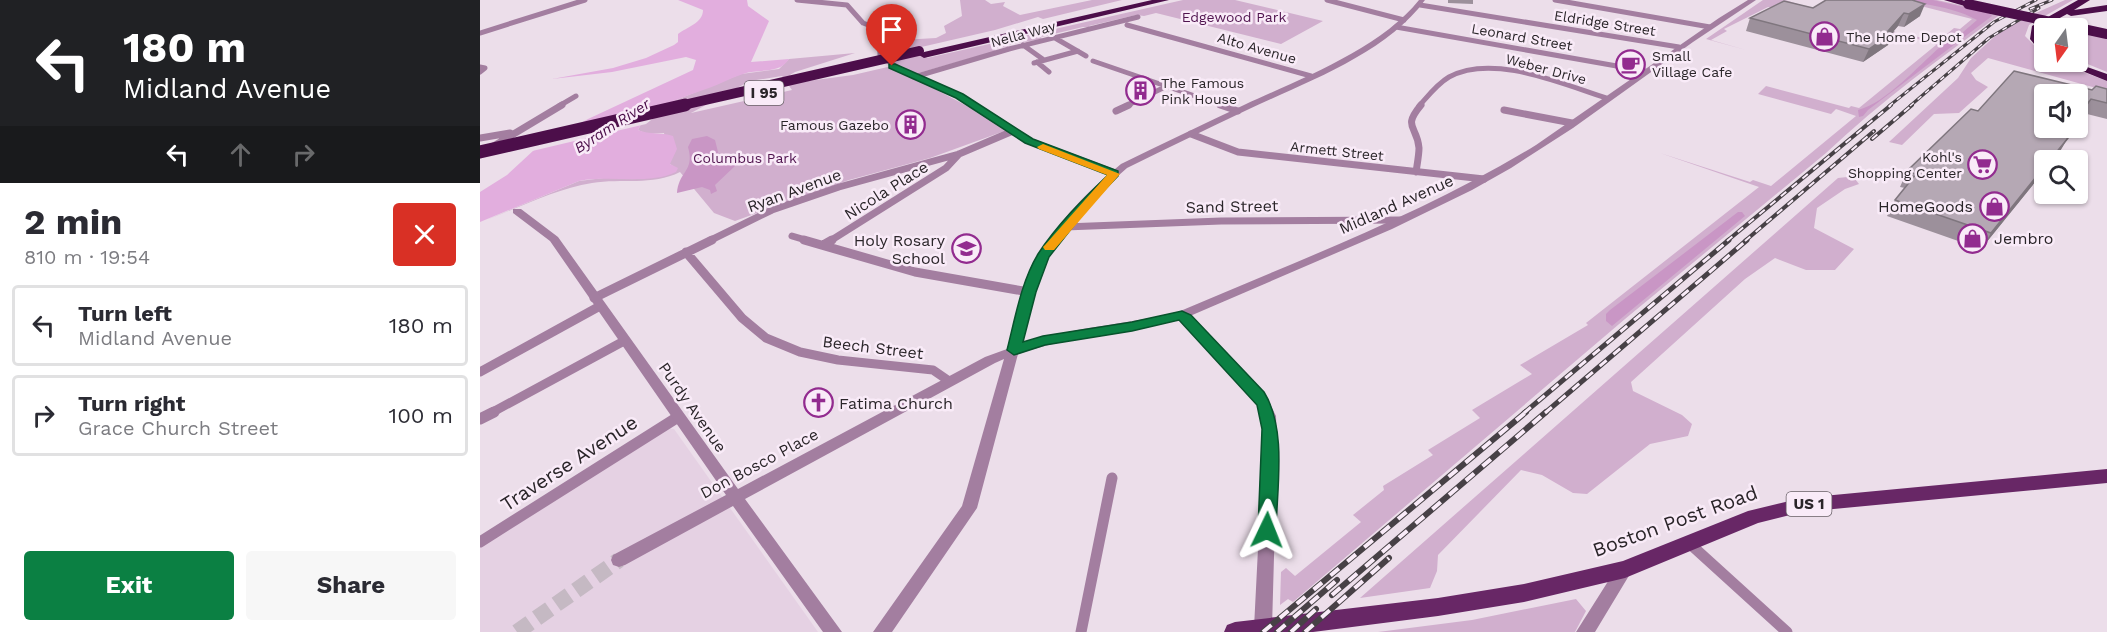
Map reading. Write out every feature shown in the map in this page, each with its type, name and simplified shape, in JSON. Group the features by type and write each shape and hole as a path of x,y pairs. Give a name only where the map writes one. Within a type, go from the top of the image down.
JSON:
{"highway":[{"name":"I 95","path":"480,155 603,130 1142,0"},
{"name":"I 95","path":"480,155 620,120 1164,0"},
{"path":"1949,0 1969,2 2106,31"},
{"path":"2053,18 2085,0"},
{"path":"2064,18 2072,13 2107,8"},
{"path":"2088,68 2107,76"},
{"path":"2088,70 2107,76"}],"main road":[{"name":"Boston Post Road","path":"1263,628 1492,599 1625,569 1755,516 1802,505 2107,476"},
{"name":"US 1","path":"1235,632 1263,628"}],"street":[{"path":"480,33 585,0"},
{"path":"796,0 849,7 863,23 879,29 880,56 892,66 959,96 1013,131 1048,150 1115,174"},
{"name":"Leonard Street","path":"1327,0 1400,24 1645,71"},
{"path":"1556,0 1587,3 1710,27"},
{"name":"Midland Avenue","path":"1014,350 1043,341 1150,323 1182,315 1400,220 1520,159 1679,47 1753,0"},
{"path":"882,632 969,508 1029,292 1043,256 1065,227 1124,166 1358,51 1400,24 1421,2"},
{"name":"Eldridge Street","path":"1421,2 1679,47"},
{"name":"Nella Way","path":"914,77 1023,45 1138,17"},
{"name":"Alto Avenue","path":"1127,25 1311,76"},
{"path":"1055,38 1086,56"},
{"path":"1023,45 1049,72"},
{"path":"1038,61 1078,51"},
{"path":"1093,61 1238,111"},
{"path":"480,67 485,68 480,72"},
{"name":"Weber Drive","path":"1416,172 1419,147 1410,125 1411,117 1444,80 1456,73 1483,68 1509,70 1606,98"},
{"path":"1116,111 1167,86"},
{"path":"480,155 576,96"},
{"path":"1504,110 1572,123"},
{"name":"Ryan Avenue","path":"480,372 686,252 792,202 959,154 1013,131"},
{"path":"480,138 515,133"},
{"name":"Armett Street","path":"1191,134 1238,152 1484,179"},
{"name":"Nicola Place","path":"825,244 946,168 959,154"},
{"name":"Purdy Avenue","path":"517,211 554,239 624,341 833,632"},
{"name":"Sand Street","path":"1065,227 1221,221 1400,220"},
{"path":"792,236 915,272 1029,292"},
{"name":"Beech Street","path":"686,252 742,318 766,338 800,351 838,360 925,368 933,370 949,381"},
{"path":"1182,315 1259,395 1269,416 1270,450 1263,628"},
{"path":"480,419 624,341"},
{"name":"Don Bosco Place","path":"619,560 949,381 1014,350"},
{"name":"Traverse Avenue","path":"480,542 678,417"},
{"path":"1081,632 1112,478"},
{"path":"1689,543 1786,632"},
{"path":"1585,632 1625,569"}],"shaded area":[{"path":"1869,0 1933,0 1990,13 1992,16 1859,117 1858,110 1880,100 1940,47 1940,43 1962,33 1977,20 1939,7 1910,2"},
{"path":"707,136 715,140 719,156 735,163 735,166 715,185 717,191 711,194 710,190 702,187 677,193 678,185 690,162 688,147 692,139"},
{"path":"1738,212 1742,212 1745,216 1612,326 1606,321 1606,314 1610,310"},
{"path":"664,428 674,429 818,632 480,632 480,545"}],"green space":[{"name":"Edgewood Park","path":"960,0 985,0 991,4 1005,2 1003,6 1020,15 1092,0 1122,0 1043,19 1038,17 995,30 917,48 927,58 1183,0 1235,0 1323,21 1281,44 1156,13 1136,15 1041,37 1042,39 1008,45 1008,47 993,48 996,51 915,74 900,67 885,55 884,41 936,38 946,33 944,26 962,16"},
{"path":"1763,0 1785,0 1882,30 1934,40 1941,39 1954,28 1960,29 1972,19 1901,1 1860,0 1937,0 2001,14 1889,98 1293,602 1288,599 1280,605 1281,572 1286,568 1295,576 1361,522 1353,515 1384,490 1383,486 1433,455 1428,450 1480,418 1472,410 1532,374 1520,365 1588,325 1586,323 1759,187 1660,153 1750,182 1753,180 1771,186 1856,116 1836,109 1831,114 1758,94 1766,86 1849,108 1851,106 1859,108 1936,45 1927,41 1768,7 1724,29 1727,31 1711,40 1746,50 1706,39"},
{"path":"2065,0 2073,0 2041,18 2034,18 2034,22 2029,25 2025,36 2034,45 2034,71 1988,58 1971,73 1976,80 1988,87 1959,113 1934,114 1902,145 1889,142 1958,78 1971,58 1994,37 2016,22"},
{"path":"2088,32 2107,37 2107,72 2088,64"},
{"name":"Columbus Park","path":"855,53 795,72 790,75 793,83 853,75 892,66 1010,129 930,158 849,180 735,221 714,213 680,172 659,179 603,182 579,186 486,220 579,181 677,169 670,164 664,133 647,134 638,130 641,124 671,102 741,74 779,69 789,59","holes":["782,76 792,90 691,113 750,81"]},
{"path":"2038,72 2083,72 2107,81 2107,91"},
{"path":"1838,178 1855,179 1859,184 1845,189 1817,208 1814,228 1854,249 1835,270 1806,270 1775,258 1745,279 1631,382 1633,391 1682,415 1692,424 1688,436 1650,444 1587,494 1573,493 1542,475 1521,470 1438,555 1437,571 1430,588 1360,598"},
{"path":"1576,599 1586,611 1575,632 1378,632 1472,620"}],"water":[{"name":"Byram River","path":"678,0 747,0 748,6 769,21 751,62 789,59 780,67 749,72 679,99 659,109 643,122 638,130 673,136 677,149 670,164 678,168 676,172 654,178 579,181 480,222 480,192 507,175 534,150 588,119 693,70 696,60 686,57 612,72 552,79 613,68 646,58 674,45 678,42 678,34 697,21 703,10"}],"pier":[{"path":"672,104 646,124 528,152 566,128"}],"building":[{"path":"1826,0 1912,0 1925,4 1909,14 1904,13 1888,31 1893,32 1869,49 1750,18 1784,1 1813,8"},
{"name":"Kohl's Shopping Center","path":"2014,71 2067,84 2034,84 2034,138 2068,138 2058,150 2034,150 2034,179 1991,233 1895,200 1916,174 1907,171 1971,109 1978,111"},
{"name":"Kohl's Shopping Center","path":"2096,86 2107,89 2107,103 2091,99 2088,103 2088,89 2092,90"}],"tunnel":[{"path":"517,632 619,560"}],"railway":[{"path":"1889,106 1994,22 2036,0"},
{"path":"2030,9 2052,0"},
{"path":"1910,106 1989,38 2039,8"},
{"path":"1727,241 1891,105"},
{"path":"1872,139 1912,105"},
{"path":"1745,241 1874,131"},
{"path":"1524,413 1729,240"},
{"path":"1545,413 1747,240"},
{"path":"1263,632 1526,412"},
{"path":"1332,595 1546,412"},
{"path":"1305,632 1389,558"},
{"path":"1277,632 1337,580"},
{"path":"1291,632 1316,609"}],"slow traffic":[{"path":"1043,147 1115,174 1086,203 1049,247"}],"place":[{"name":"The Home Depot","path":"1825,37"},
{"name":"Small Village Cafe","path":"1631,64"},
{"name":"The Famous Pink House","path":"1140,91"},
{"name":"Famous Gazebo","path":"910,125"},
{"name":"Kohl's Shopping Center","path":"1983,165"},
{"name":"HomeGoods","path":"1994,206"},
{"name":"Jembro","path":"1973,238"},
{"name":"Holy Rosary School","path":"966,249"},
{"name":"Fatima Church","path":"818,403"}],"route":[{"path":"892,66 959,96 1029,141 1115,174 1086,203 1043,256 1029,292 1014,350 1071,335 1132,327 1182,315 1259,395 1265,405 1270,429 1267,530"}]}
